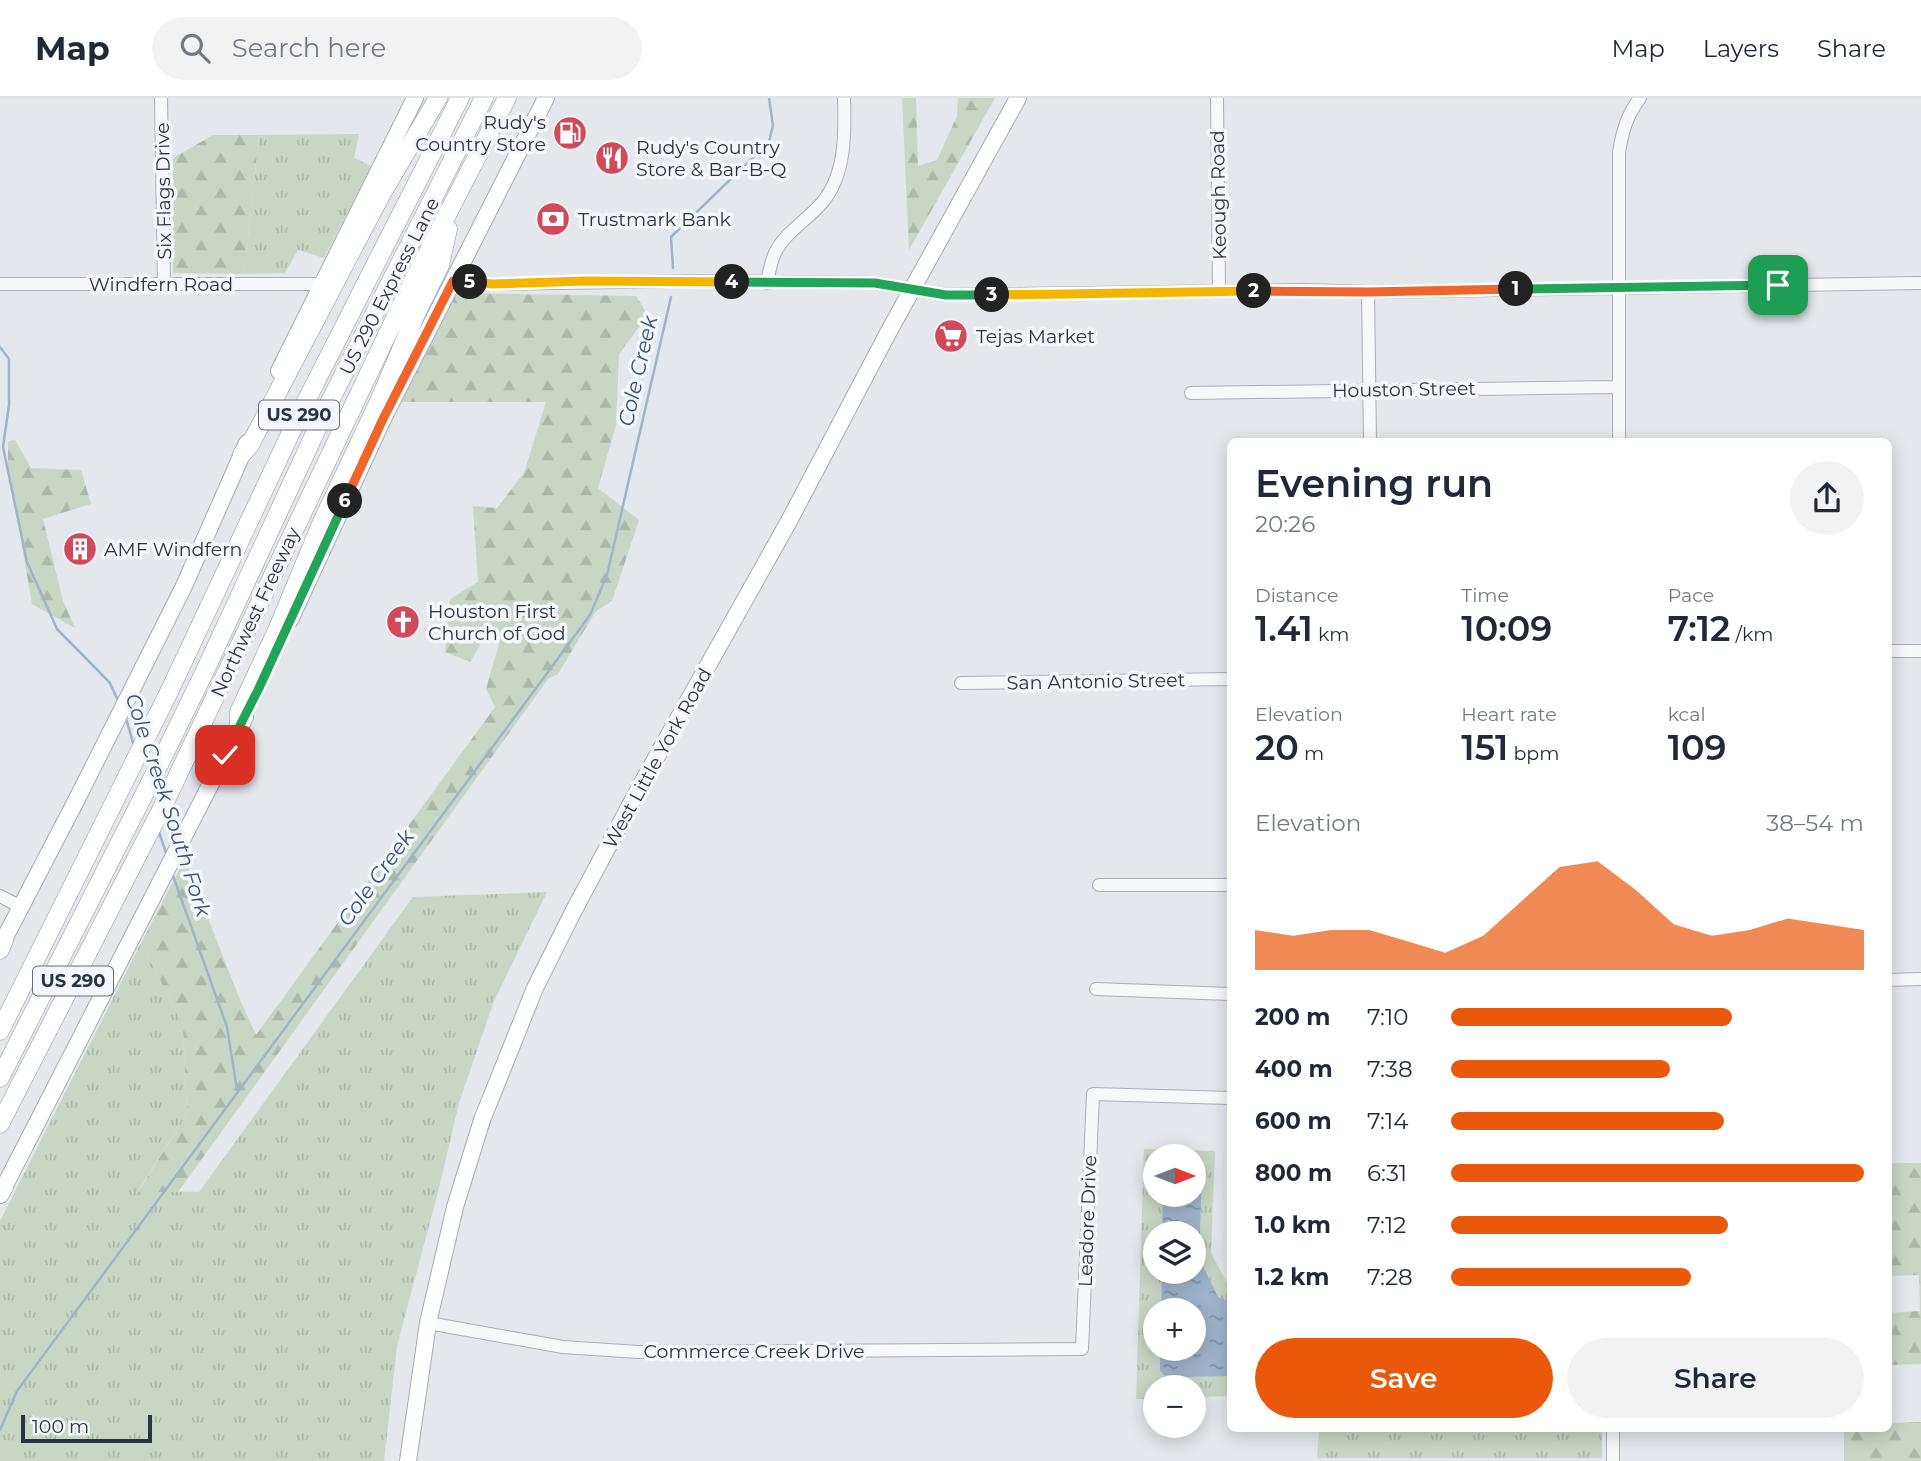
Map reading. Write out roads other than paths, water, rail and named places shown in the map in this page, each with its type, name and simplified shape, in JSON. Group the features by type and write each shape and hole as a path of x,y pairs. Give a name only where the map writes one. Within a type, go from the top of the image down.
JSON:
{"highway":[{"path":"242,453 250,445 381,195 438,98"},
{"name":"US 290","path":"0,1031 147,737 300,413 460,98"},
{"name":"US 290 Express Lane","path":"0,1078 157,769 328,405 484,98"},
{"name":"Northwest Freeway","path":"0,1124 167,798 406,295 507,98"},
{"path":"239,728 239,712 278,628 321,524 440,264 455,201"}],"main road":[{"path":"3,937 22,907 184,586 271,388 415,98"},
{"path":"2,1192 239,728 383,419 546,98"},
{"name":"West Little York Road","path":"408,1461 428,1323 455,1207 482,1120 535,988 642,783 789,521 1018,98"}],"street":[{"name":"Six Flags Drive","path":"161,98 164,285"},
{"path":"767,283 772,259 780,244 819,207 835,182 843,150 844,98"},
{"name":"Keough Road","path":"1217,98 1219,291"},
{"path":"1619,438 1619,153 1623,128 1640,98"},
{"path":"453,281 492,284 660,281 875,283 946,295 1306,290 1368,292 1921,283"},
{"name":"Windfern Road","path":"0,284 323,284"},
{"path":"1368,292 1370,438"},
{"name":"Houston Street","path":"1191,393 1618,387"},
{"path":"1892,651 1921,651"},
{"name":"San Antonio Street","path":"961,683 1227,679"},
{"path":"1099,885 1227,885"},
{"path":"0,895 22,907"},
{"path":"1892,980 1921,979"},
{"path":"1096,989 1227,995"},
{"name":"Leadore Drive","path":"1082,1349 1093,1094 1227,1098"},
{"name":"Commerce Creek Drive","path":"428,1323 563,1347 638,1352 1082,1349"},
{"path":"1613,1432 1614,1461"}],"water":[{"path":"1163,1208 1201,1208 1200,1221 1162,1221"},
{"path":"1206,1272 1218,1297 1227,1301 1227,1376 1164,1375 1160,1370 1160,1361 1206,1361 1206,1298 1161,1298 1162,1284 1206,1284"}],"waterway":[{"name":"Cole Creek","path":"673,268 671,237 769,142 773,125 769,98"},
{"name":"Cole Creek","path":"0,1430 17,1391 590,615 607,575 671,297"},
{"name":"Cole Creek South Fork","path":"0,347 9,359 9,405 3,447 27,562 57,629 110,683 119,703"},
{"name":"Cole Creek South Fork","path":"125,715 134,746"},
{"name":"Cole Creek South Fork","path":"158,829 167,856"},
{"name":"Cole Creek South Fork","path":"172,873 227,1027 237,1090"}],"place":[{"name":"Rudy's Country Store","path":"570,133"},
{"name":"Rudy's Country Store & Bar-B-Q","path":"612,158"},
{"name":"Trustmark Bank","path":"553,219"},
{"name":"Tejas Market","path":"951,336"},
{"name":"AMF Windfern","path":"80,549"},
{"name":"Houston First Church of God","path":"403,622"}]}
